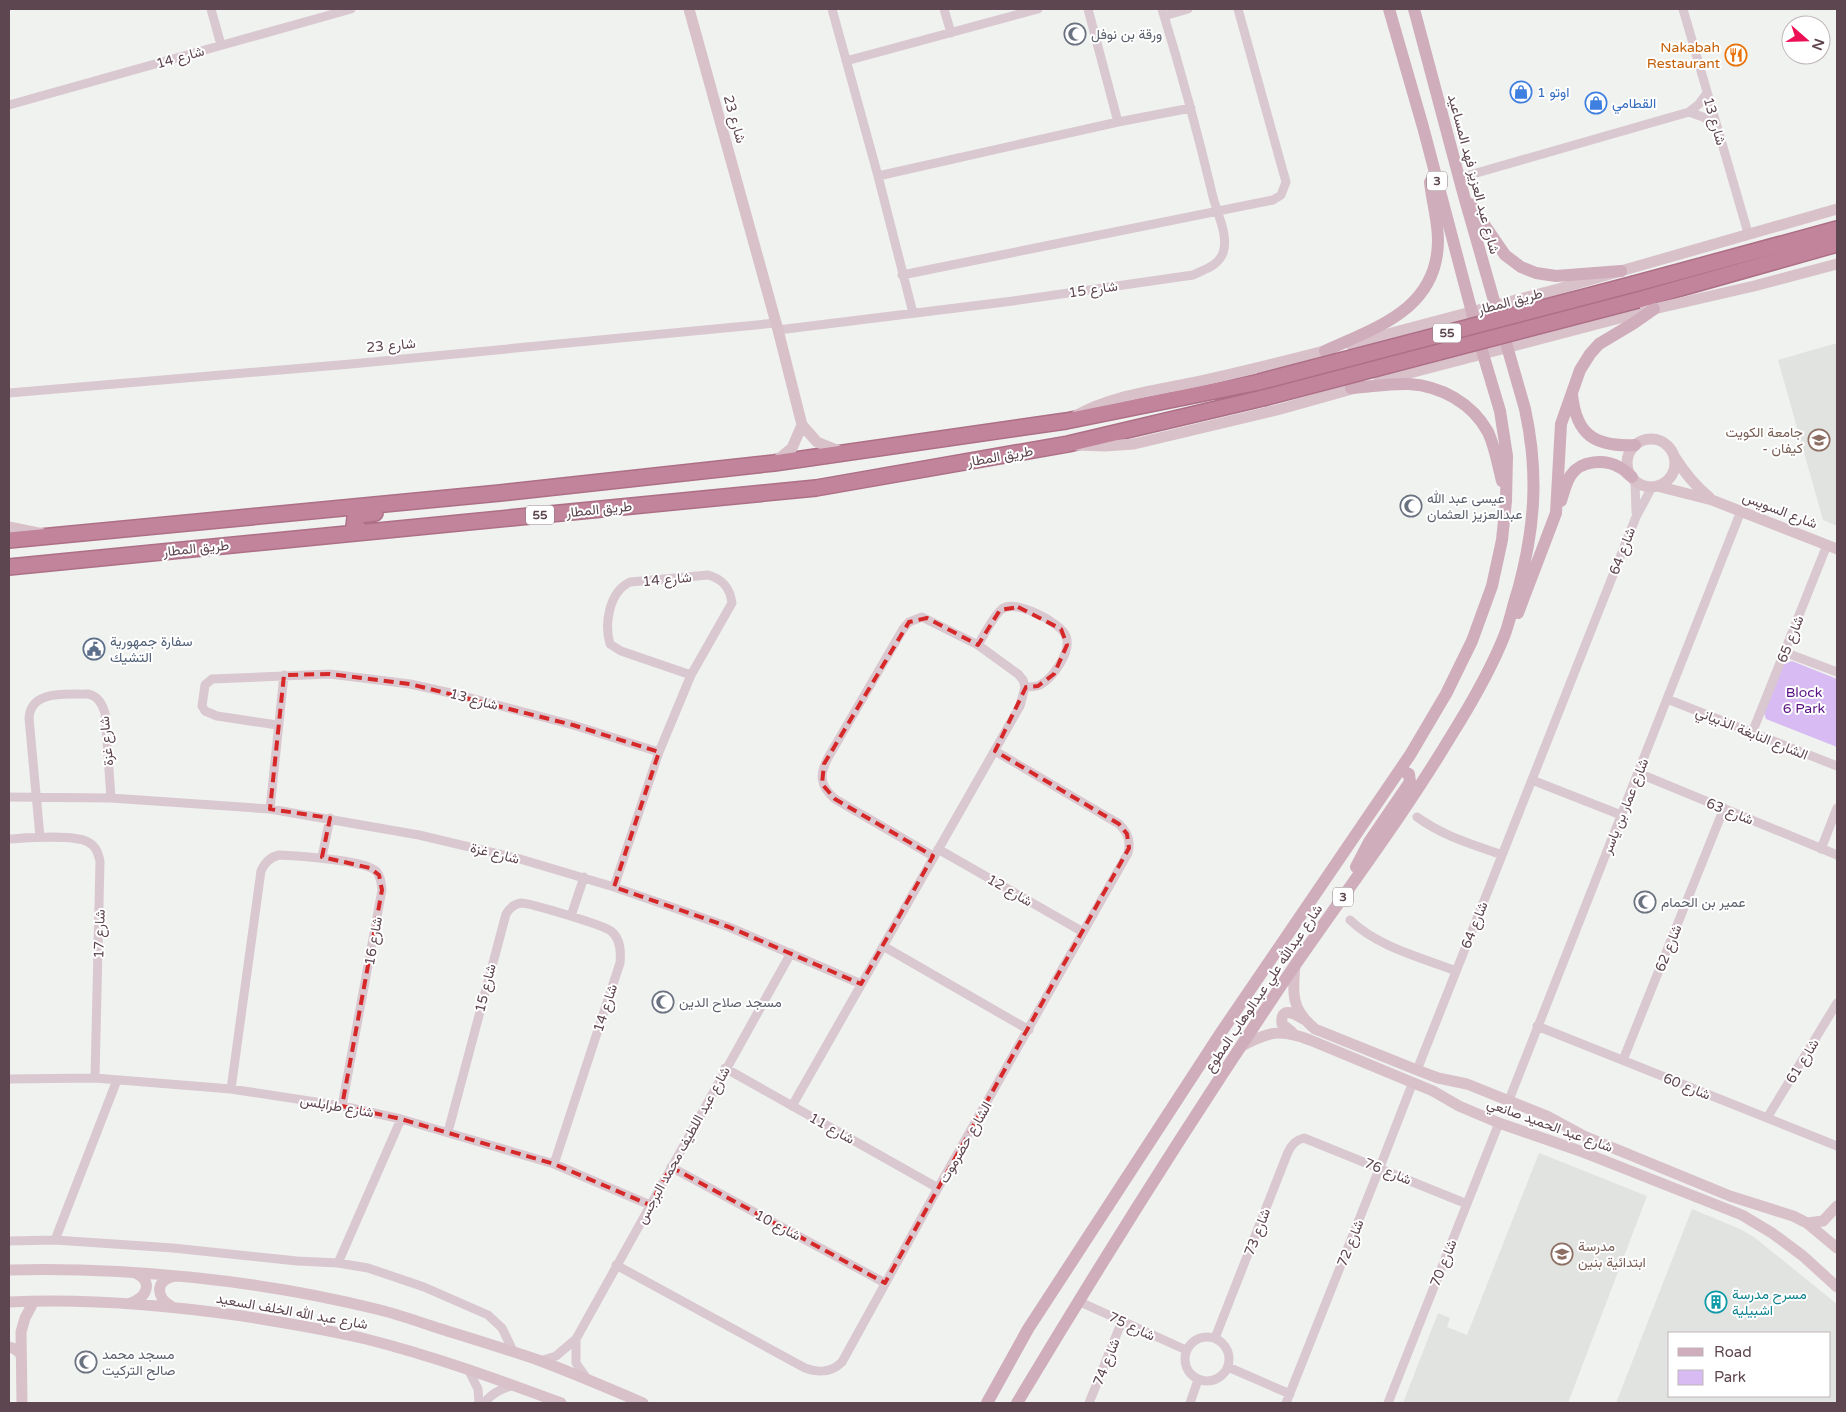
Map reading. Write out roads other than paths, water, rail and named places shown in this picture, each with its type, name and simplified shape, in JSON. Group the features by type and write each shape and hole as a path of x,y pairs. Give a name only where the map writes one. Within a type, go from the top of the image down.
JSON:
{"highway":[{"path":"1822,233 1837,223"},
{"name":"طريق المطار","path":"9,540 500,493 774,463 1066,421 1259,382 1837,229"},
{"name":"طريق المطار","path":"9,567 816,488 1068,444 1264,398 1638,300 1837,244"},
{"path":"1816,250 1829,253 1837,252"},
{"path":"363,532 353,524 355,518 361,515 466,503 500,493"}],"main road":[{"name":"شارع 23","path":"689,9 777,327 802,425 816,442 844,454"},
{"name":"3","path":"1389,9 1423,128 1483,354"},
{"name":"شارع عبد العزيز فهد المساعيد","path":"1414,9 1507,348"},
{"path":"1325,351 1388,321 1410,306 1425,288 1434,266 1438,240 1423,128"},
{"path":"1464,196 1505,255 1521,267 1536,273 1556,276 1621,271"},
{"name":"طريق المطار","path":"1066,421 1093,407 1123,398 1238,373 1325,351 1621,271 1837,209"},
{"name":"طريق المطار","path":"1068,444 1105,446 1134,444 1277,410 1351,388 1654,309 1754,286 1837,264"},
{"path":"1558,288 1552,295 1548,312 1551,321 1563,333"},
{"path":"1556,513 1561,424 1580,370 1595,348 1654,309"},
{"path":"1416,326 1431,332 1439,346 1436,362 1430,368"},
{"name":"شارع عبدالله علي عبدالوهاب المطوع","path":"1016,1403 1078,1301 1240,1047 1430,772 1463,717 1505,634 1527,558 1533,505 1531,436 1507,348"},
{"name":"شارع عبدالله علي عبدالوهاب المطوع","path":"987,1403 1028,1329 1209,1050 1400,770 1446,694 1472,641 1492,586 1502,540 1506,501 1507,456 1500,411 1483,354"},
{"name":"3","path":"1351,388 1407,384 1427,386 1444,392 1462,403 1478,418 1488,433 1496,456 1506,501"},
{"path":"1571,392 1575,416 1583,430 1604,443 1619,446 1635,445"},
{"path":"774,463 792,448 802,425"},
{"path":"1505,634 1524,600 1568,481 1578,468 1593,462 1610,464 1620,467 1633,479 1643,486 1654,487 1667,480 1673,473 1674,460 1672,451 1665,444 1653,440 1640,442 1635,445 1627,461 1628,470 1633,479"},
{"name":"شارع السويس","path":"1672,451 1682,470 1712,500"},
{"name":"شارع السويس","path":"1654,487 1712,500 1832,547"},
{"path":"9,527 52,535"},
{"path":"1348,890 1365,850 1410,782 1408,774 1400,770"},
{"path":"1295,966 1293,988 1297,1008 1303,1019"},
{"path":"1294,1034 1282,1024 1281,1019 1284,1014 1294,1013 1303,1019"},
{"name":"شارع عبد الحميد صانعي","path":"1303,1019 1315,1029 1438,1078 1467,1084 1509,1100 1547,1116 1584,1136 1730,1196 1781,1211 1807,1223 1837,1248"},
{"name":"شارع عبد الحميد صانعي","path":"1240,1047 1262,1035 1278,1031 1294,1034 1413,1082 1459,1106 1499,1123 1580,1151 1728,1209 1772,1233 1803,1256 1837,1287"},
{"path":"1459,1106 1455,1102 1454,1092 1461,1084 1467,1084"},
{"path":"1538,1138 1548,1135 1551,1130 1552,1125 1547,1116"},
{"path":"1807,1223 1823,1221 1837,1206"},
{"path":"1772,1233 1767,1224 1768,1218 1771,1214 1781,1211"},
{"name":"شارع عبد الله الخلف السعيد","path":"9,1270 41,1269 134,1272 177,1276 269,1288 377,1309 513,1351 643,1403"},
{"path":"129,1303 139,1300 144,1295 146,1288 145,1281 141,1275 134,1272"},
{"path":"171,1306 163,1302 159,1293 161,1284 168,1277 177,1276"},
{"path":"22,1403 21,1354 23,1325 34,1301"},
{"name":"شارع عبد الله الخلف السعيد","path":"9,1302 129,1303 171,1306 309,1327 366,1339 514,1385 561,1403"},
{"path":"9,1347 16,1349 21,1354"}],"street":[{"path":"210,9 221,45"},
{"name":"شارع 14","path":"9,105 351,9"},
{"path":"832,9 878,176 913,314"},
{"path":"944,9 951,33"},
{"path":"846,61 1038,9"},
{"path":"1088,9 1118,122"},
{"name":"شارع 15","path":"777,327 913,314 1193,275 1213,266 1223,252 1223,234 1191,108 1163,12 1188,9"},
{"path":"902,275 1273,200 1281,195 1286,182 1238,9"},
{"name":"شارع 13","path":"1683,9 1748,234"},
{"path":"1459,178 1688,112 1699,104 1707,93"},
{"path":"878,176 1118,122 1191,108"},
{"path":"1688,112 1703,117 1716,125"},
{"name":"شارع 23","path":"9,393 777,327"},
{"name":"شارع 64","path":"1633,479 1636,517"},
{"name":"شارع 64","path":"1417,1070 1636,517 1654,487"},
{"name":"شارع عمار بن ياسر","path":"1509,1100 1741,511"},
{"name":"شارع 65","path":"1752,733 1784,652 1832,547"},
{"name":"شارع 14","path":"614,887 659,752 691,675 732,603 729,591 725,585 716,577 708,575 630,582 623,585 614,598 608,621 607,634 610,644 621,651 691,675"},
{"path":"978,644 1000,610 1011,606 1030,611 1049,620 1061,629 1066,636 1068,645 1063,659 1054,674 1038,686 1025,687"},
{"path":"792,1106 935,852 995,751 1020,706 1025,687 1023,680 1018,674 978,644 927,618 916,618 903,629 828,756 822,774 822,784 826,792 835,799 935,852"},
{"path":"1784,652 1837,672"},
{"name":"شارع 13","path":"278,725 210,714 202,706 202,694 205,685 212,679 330,674 410,684 573,725 659,752"},
{"path":"270,809 284,676"},
{"name":"شارع غزة","path":"37,796 29,712 32,705 44,696 88,694 98,699 105,713 111,798"},
{"name":"الشارع النابغة الذبياني","path":"1667,699 1837,766"},
{"name":"الشارع حضرموت","path":"616,1265 805,1368 819,1372 832,1370 842,1362 938,1188 1128,853 1129,841 1127,834 1119,824 995,751"},
{"name":"شارع 63","path":"1638,773 1837,855"},
{"path":"1532,780 1622,815"},
{"path":"9,839 40,837 37,796"},
{"name":"شارع غزة","path":"9,797 111,798 270,809 419,835 520,859 614,887 729,927 861,984"},
{"name":"شارع 62","path":"1623,1060 1724,808"},
{"path":"1821,849 1837,808"},
{"path":"1417,817 1448,836 1502,855"},
{"path":"231,1089 261,870 272,856 322,857 330,818"},
{"name":"شارع 17","path":"40,837 82,840 89,842 98,851 100,861 95,1078"},
{"name":"شارع 12","path":"935,852 1083,932"},
{"name":"شارع 16","path":"322,857 370,868 379,875 382,890 342,1106"},
{"path":"571,916 584,877"},
{"name":"شارع 15","path":"448,1132 506,914 513,906 523,903 571,916"},
{"name":"شارع 14","path":"554,1164 620,963 621,953 616,937 611,931 571,916"},
{"path":"1350,920 1364,933 1380,942 1456,971"},
{"path":"883,946 1029,1030"},
{"name":"شارع عبد اللطيف محمد البرجس","path":"540,1361 556,1356 576,1339 725,1068 791,953"},
{"name":"شارع 61","path":"1767,1118 1837,1003"},
{"name":"شارع 60","path":"1538,1026 1837,1146"},
{"name":"شارع 11","path":"725,1068 938,1188"},
{"name":"شارع طرابلس","path":"9,1079 95,1078 231,1089 342,1106 401,1119 554,1164 650,1205"},
{"path":"55,1240 117,1080"},
{"name":"شارع 72","path":"1286,1403 1413,1082"},
{"path":"338,1263 401,1119"},
{"name":"شارع 70","path":"1388,1403 1499,1123"},
{"name":"شارع 73","path":"1215,1338 1288,1152 1292,1144 1298,1140 1304,1138 1309,1140"},
{"name":"شارع 76","path":"1309,1140 1467,1204"},
{"name":"شارع 10","path":"671,1167 885,1284"},
{"path":"9,1241 55,1240 173,1248 297,1261 338,1263 368,1268 415,1284 488,1315 502,1328 513,1351"},
{"name":"شارع 75","path":"1078,1301 1186,1350"},
{"name":"شارع 74","path":"1089,1403 1122,1321"},
{"path":"1207,1336 1215,1338 1223,1343 1228,1350 1230,1359 1228,1367 1223,1375 1216,1380 1207,1382 1198,1380 1186,1368 1184,1359 1186,1350 1198,1338 1207,1336"},
{"name":"شارع عبد اللطيف محمد البرجس","path":"576,1339 576,1363 588,1380"},
{"path":"1228,1367 1290,1394"},
{"path":"468,1370 478,1389 479,1403"},
{"path":"1190,1403 1198,1380"},
{"path":"484,1403 493,1394 503,1388 514,1385"}],"place":[{"name":"ورقة بن نوفل","path":"1075,34"},
{"name":"Nakabah Restaurant","path":"1736,55"},
{"name":"اوتو 1","path":"1521,92"},
{"name":"القطامي","path":"1596,103"},
{"name":"جامعة الكويت - كيفان","path":"1819,440"},
{"name":"عيسى عبد الله عبدالعزيز العثمان","path":"1411,506"},
{"name":"سفارة جمهورية التشيك","path":"94,649"},
{"name":"عمير بن الحمام","path":"1645,902"},
{"name":"مسجد صلاح الدين","path":"663,1002"},
{"name":"مدرسة ابتدائية بنين","path":"1562,1254"},
{"name":"مسرح مدرسة اشبيلية","path":"1716,1302"},
{"name":"مسجد محمد صالح التركيت","path":"86,1362"}],"park label":[{"name":"Block 6 Park","path":"1804,700"}]}
